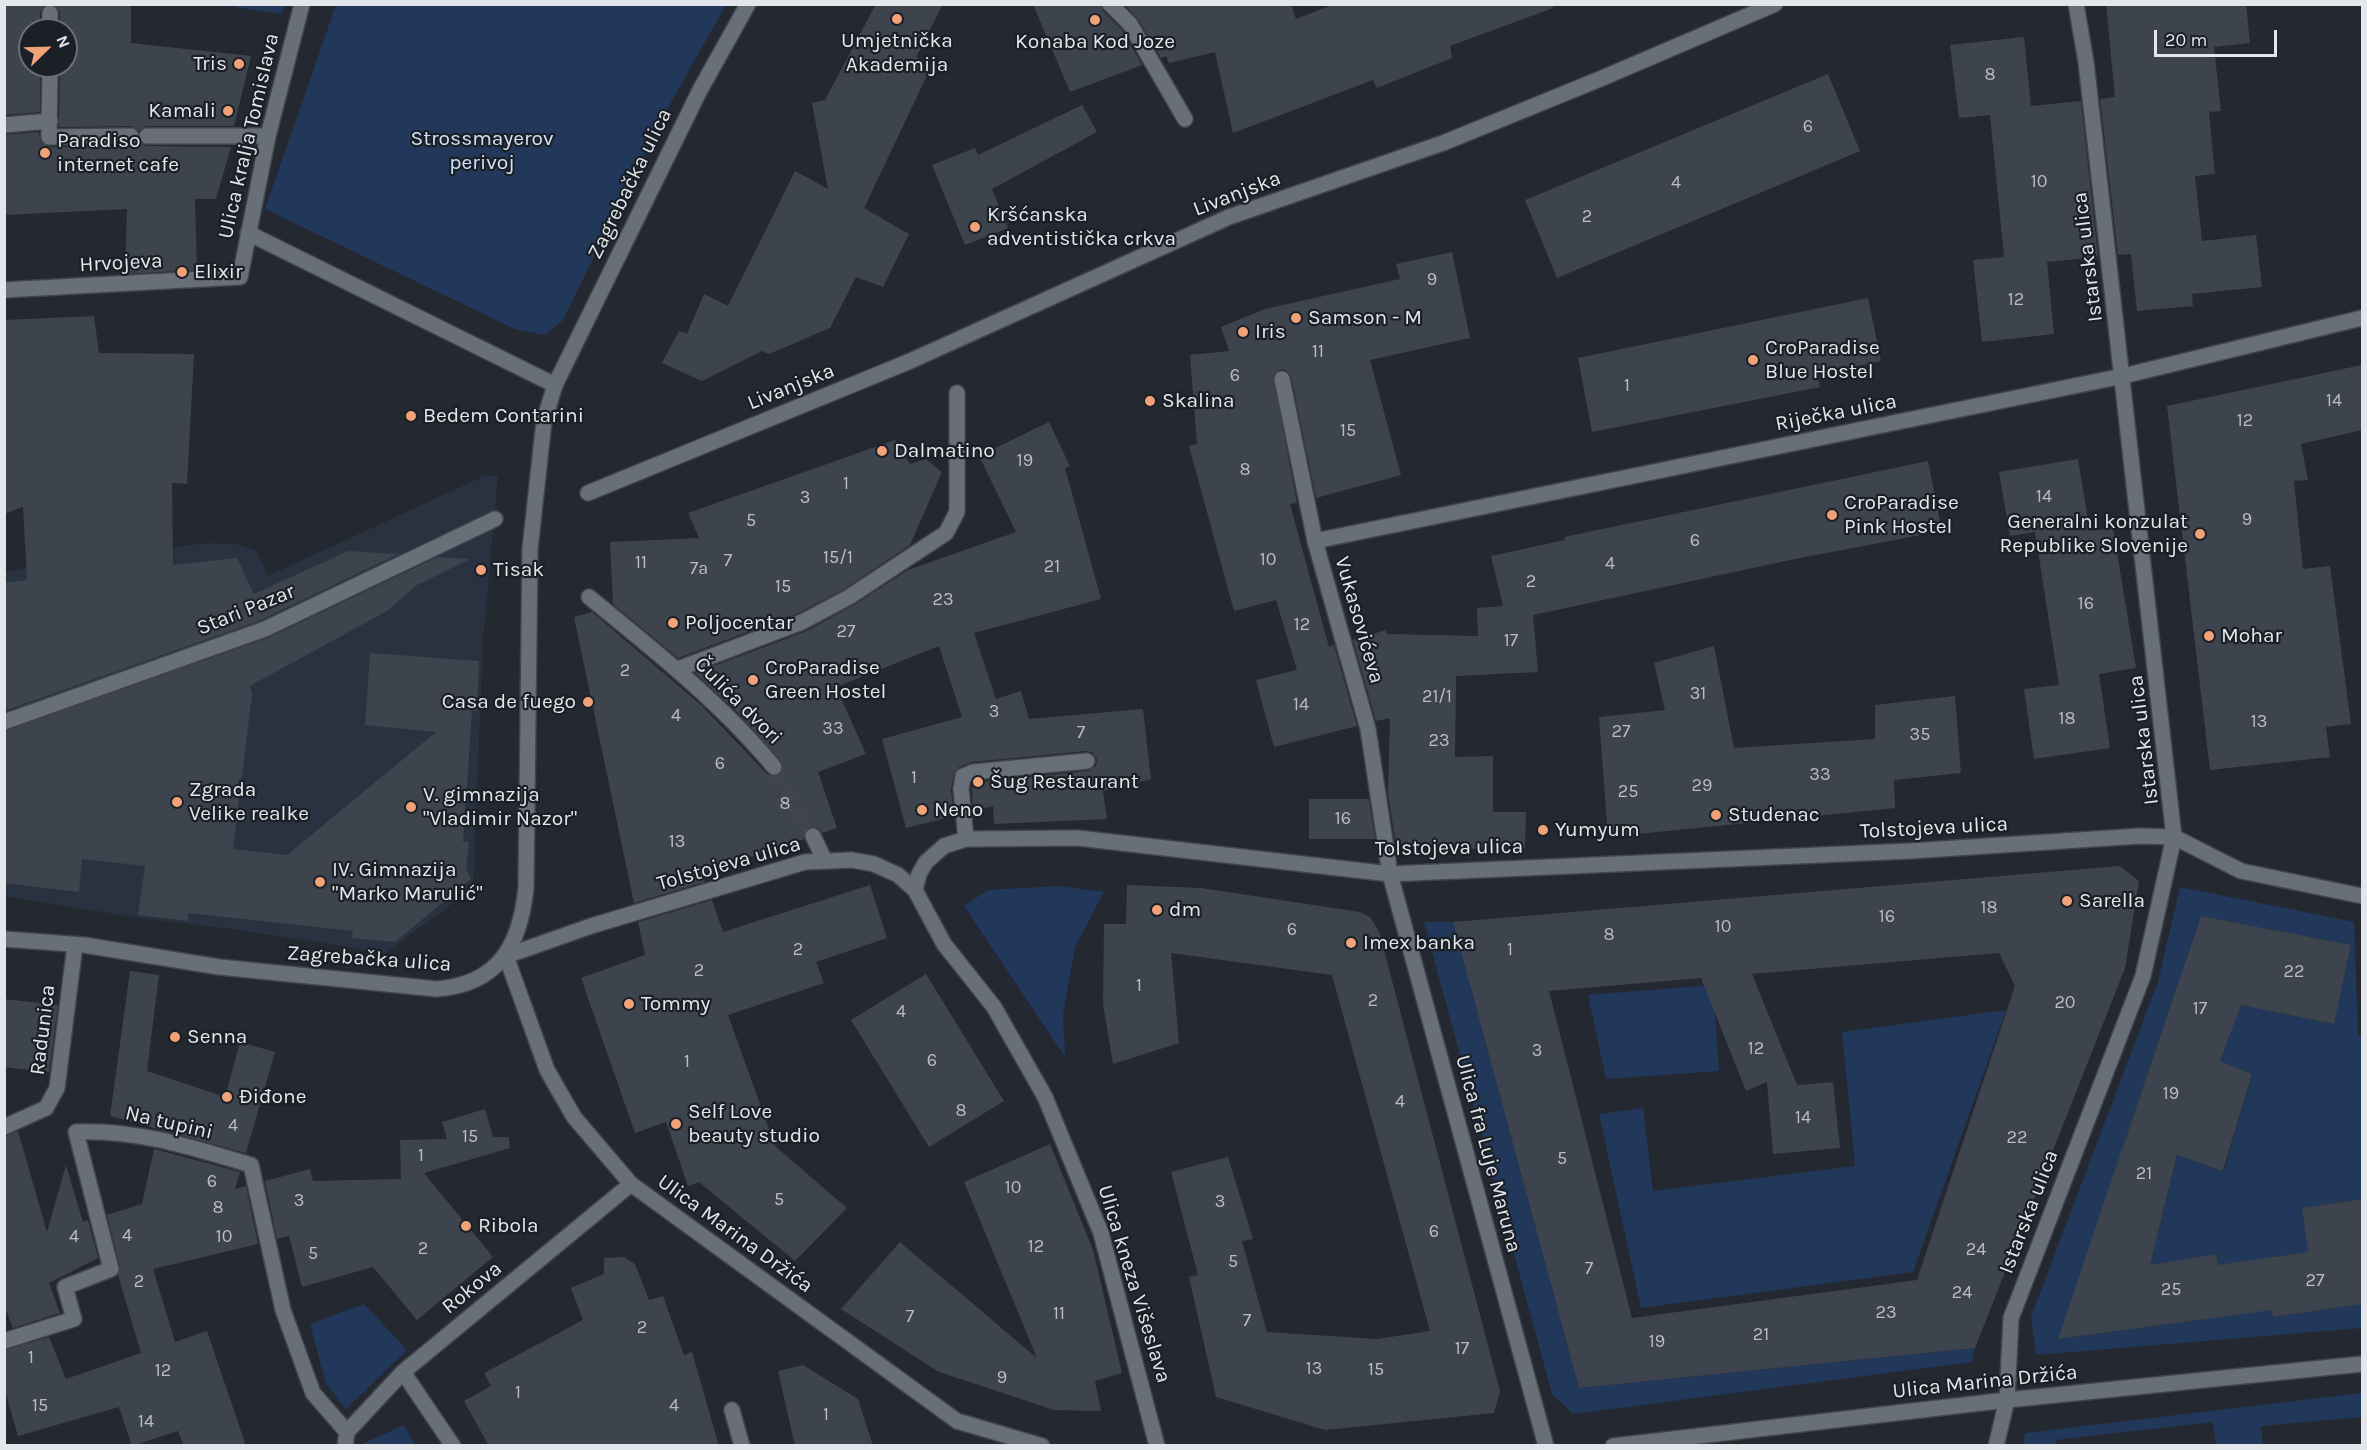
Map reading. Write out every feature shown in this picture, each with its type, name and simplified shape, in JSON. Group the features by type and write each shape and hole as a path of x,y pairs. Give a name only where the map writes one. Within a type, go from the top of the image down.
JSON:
{"street":[{"name":"Ulica kralja Tomislava","path":"240,277 268,136 302,4"},
{"name":"Zagrebačka ulica","path":"4,939 75,945 219,967 437,989 458,987 475,981 506,956 523,914 526,888 530,549 544,421 555,385 700,90 748,4"},
{"path":"1110,4 1130,24 1185,119"},
{"name":"Livanjska","path":"588,493 908,362 1229,217 1443,143 1775,4"},
{"name":"Istarska ulica","path":"1996,1446 2007,1400 2011,1318 2143,976 2174,837 2123,376 2086,62 2076,4"},
{"path":"50,13 50,18"},
{"path":"50,78 50,129"},
{"path":"4,125 130,136"},
{"path":"147,136 268,136"},
{"path":"248,233 555,385"},
{"name":"Hrvojeva","path":"4,290 240,277"},
{"name":"Riječka ulica","path":"1315,541 1373,527 2123,376 2362,318"},
{"name":"Vukasovićeva","path":"1282,379 1315,541 1368,729 1390,874"},
{"path":"678,669 802,622 849,597 946,533 957,512 957,393"},
{"name":"Stari Pazar","path":"4,722 265,629 495,519"},
{"name":"Čulića dvori","path":"589,597 678,669 754,743 774,767"},
{"path":"966,839 961,789 963,777 973,772 1087,761"},
{"path":"813,836 824,860"},
{"name":"Tolstojeva ulica","path":"915,891 919,874 926,862 944,846 966,839 1078,837 1390,874 1910,851 2140,836 2174,837 2241,871 2362,896"},
{"name":"Tolstojeva ulica","path":"506,956 591,926 805,862 852,860 874,864 898,875 915,891"},
{"name":"Ulica fra Luje Maruna","path":"1390,874 1546,1446"},
{"name":"Ulica kneza Višeslava","path":"915,891 944,944 994,1007 1022,1053 1062,1136 1101,1233 1157,1446"},
{"name":"Radunica","path":"4,1127 46,1108 57,1088 75,945"},
{"name":"Ulica Marina Držića","path":"506,956 547,1070 574,1117 631,1184 957,1421 1042,1446"},
{"name":"Na tupini","path":"4,1341 75,1319 65,1287 111,1269 76,1132 105,1131 178,1143 251,1166"},
{"name":"Rokova","path":"251,1166 283,1310 313,1393 346,1439 403,1372 631,1184"},
{"name":"Ulica Marina Držića","path":"1612,1446 2007,1400 2362,1364"},
{"path":"403,1372 453,1446"},
{"path":"732,1410 742,1446"}],"shaded area":[{"path":"484,476 498,476 483,641 473,888 386,953 5,896 4,572 206,543 236,544 257,551 268,576"}],"green space":[{"path":"235,4 284,5 282,14 235,7"},
{"name":"Strossmayerov perivoj","path":"336,5 726,5 657,127 563,320 545,335 515,329 265,209"},
{"path":"1059,886 1104,892 1075,947 1063,1014 1065,1057 964,906 988,890"},
{"path":"2180,887 2354,922 2358,1035 2362,1035 2362,1199 2302,1208 2308,1252 2265,1258 2273,1317 2362,1304 2362,1328 2036,1355 2031,1317 2158,982","holes":["2201,916 2351,945 2334,1024 2241,1005 2220,1061 2252,1075 2224,1171 2177,1155 2150,1265 2216,1254 2227,1316 2059,1339"]},
{"path":"1424,922 1453,922 1579,1388 1975,1348 1972,1362 1573,1414 1552,1394"},
{"path":"1713,985 1719,1071 1606,1079 1588,995"},
{"path":"2006,1010 1913,1272 1641,1308 1599,1114 1643,1108 1653,1191 1855,1166 1842,1032"},
{"path":"364,1304 407,1350 346,1409 326,1384 310,1324"},
{"path":"2362,1393 2362,1417 2261,1426 2263,1445 2216,1445 2213,1422 2056,1440 2056,1445 2023,1445 2025,1433"},
{"path":"404,1425 415,1445 360,1445"}],"building":[{"path":"4,4 45,4 40,12 40,18 18,18 18,78 40,78 40,112 4,115"},
{"path":"55,4 131,4 131,43 251,56 234,126 147,126 139,131 131,126 59,127 60,78 78,78 78,18 60,18 60,12"},
{"path":"876,4 943,4 916,57 932,65 864,208 909,234 883,287 856,277 830,328 769,354 762,351 702,381 662,363 679,331 687,334 704,294 728,306 795,171 828,189 812,103 825,100"},
{"path":"1033,4 1101,4 1103,11 1122,30 1142,65 1070,92"},
{"path":"1124,4 1291,4 1296,19 1335,4 1552,4 1553,8 1450,46 1452,58 1377,88 1373,80 1233,133 1215,52 1169,63 1166,56 1161,58 1138,19"},
{"path":"2106,4 2246,4 2250,43 2214,47 2221,111 2209,112 2215,174 2195,176 2202,241 2256,235 2262,287 2192,294 2193,306 2137,311 2131,254 2118,255 2100,99 2115,97"},
{"path":"2024,37 2031,106 2081,101 2098,257 2047,262 2054,334 1982,342 1973,260 2004,257 1990,115 1959,118 1950,45"},
{"path":"1828,74 1860,151 1557,278 1525,200"},
{"path":"1082,105 1097,132 992,189 1008,228 965,245 932,165 975,148 978,155"},
{"path":"39,132 41,142 49,147 131,146 139,141 147,146 231,147 216,199 195,199 197,270 125,274 127,209 4,215 4,135"},
{"path":"1452,252 1470,338 1370,360 1401,475 1316,498 1291,376 1286,370 1281,369 1273,375 1297,503 1290,504 1329,647 1334,645 1357,726 1274,747 1256,680 1297,670 1276,600 1234,611 1189,446 1197,444 1190,355 1229,351 1221,327 1265,309 1400,279 1396,264"},
{"path":"1868,298 1881,361 1817,375 1820,387 1592,432 1578,358"},
{"path":"94,316 99,353 194,354 187,484 172,483 173,565 237,558 254,594 348,551 398,554 261,620 4,711 4,583 27,580 23,507 4,514 4,320"},
{"path":"2362,365 2362,430 2301,444 2308,480 2294,481 2303,569 2330,566 2351,724 2326,727 2330,757 2210,770 2167,406"},
{"path":"1049,422 1070,466 1065,468 1101,599 974,633 996,699 1021,691 1029,719 1143,709 1151,779 1103,791 1107,819 994,824 993,806 973,811 972,783 1088,771 1096,766 1097,759 1092,752 1086,751 972,762 959,767 954,774 951,790 954,816 906,828 882,739 962,717 939,646 836,687 866,754 818,772 837,828 822,833 818,828 809,827 805,831 804,839 702,873 705,882 634,903 574,617 592,612 702,706 767,774 776,776 783,770 781,761 738,713 695,673 807,631 854,605 908,570 1016,532 979,456"},
{"path":"895,440 910,464 926,459 942,472 910,545 844,589 798,613 678,658 613,604 610,542 699,538 688,513"},
{"path":"2078,459 2090,531 2113,528 2136,668 2099,674 2110,748 2034,759 2024,689 2059,685 2035,532 2010,536 1999,472"},
{"path":"1928,461 1942,531 1795,559 1533,615 1538,672 1456,676 1455,757 1493,756 1493,812 1526,812 1525,848 1455,849 1455,846 1396,845 1388,794 1390,718 1376,721 1353,640 1386,630 1387,634 1478,636 1477,608 1503,606 1491,556 1565,540 1564,537"},
{"name":"Zgrada Velike realke","path":"438,557 470,559 417,585 387,611 250,686 252,694 233,849 287,855 436,732 365,725 370,653 479,661 477,711 472,711 463,842 469,842 466,869 471,879 395,942 352,938 353,931 188,913 188,921 138,915 145,866 82,859 79,892 4,883 4,731 268,638"},
{"path":"1714,646 1734,748 1875,739 1875,705 1955,696 1961,773 1894,780 1895,808 1608,837 1599,717 1665,710 1654,663"},
{"path":"1309,799 1369,799 1375,839 1309,839"},
{"path":"2120,866 2139,881 2125,968 1975,1348 1579,1388 1453,922","holes":["1999,953 2015,986 1917,1280 1632,1318 1549,991 1701,978 1746,1091 1767,1082 1773,1154 1840,1148 1833,1082 1797,1085 1752,974"]},
{"path":"870,885 887,938 816,962 824,983 728,1015 775,1146 847,1208 795,1261 699,1182 688,1186 666,1122 635,1133 581,978 645,955 638,922 712,900 723,932"},
{"path":"1127,885 1201,888 1360,912 1370,917 1379,931 1500,1391 1494,1413 1325,1430 1216,1397 1189,1277 1198,1275 1171,1172 1228,1157 1253,1239 1242,1241 1267,1332 1377,1339 1430,1331 1332,975 1171,953 1179,1043 1113,1064 1103,1004 1104,924 1126,924"},
{"path":"2201,916 2351,945 2334,1024 2241,1005 2220,1061 2252,1074 2223,1171 2177,1155 2150,1265 2216,1254 2218,1265 2308,1252 2302,1208 2362,1199 2362,1304 2273,1317 2272,1310 2058,1339"},
{"path":"130,971 159,975 147,1071 225,1097 240,1042 275,1052 246,1153 110,1116"},
{"path":"926,974 1004,1101 929,1147 851,1020"},
{"path":"4,999 58,1005 49,1072 4,1067"},
{"path":"485,1109 493,1137 509,1137 510,1148 424,1173 493,1257 417,1320 373,1267 302,1287 289,1236 277,1239 265,1181 310,1169 313,1181 401,1179 400,1140 447,1139 442,1122"},
{"path":"18,1131 47,1232 66,1165 83,1222 88,1220 98,1258 49,1283 60,1313 13,1328 4,1305 4,1137"},
{"path":"1050,1144 1093,1250 1122,1373 1095,1381 1101,1411 1054,1410 939,1372 841,1309 900,1242 1037,1358 964,1182"},
{"path":"154,1149 240,1172 235,1189 246,1186 258,1244 153,1269 175,1342 207,1331 246,1446 184,1446 178,1431 132,1446 119,1407 18,1436 4,1387 4,1350 49,1337 66,1379 141,1353 118,1275 120,1267 107,1215 142,1204"},
{"path":"624,1257 635,1264 649,1300 663,1296 684,1355 692,1352 719,1446 489,1446 464,1401 491,1386 484,1373 583,1320 571,1288 604,1274 604,1258"},
{"path":"803,1365 858,1399 873,1446 795,1446 778,1371"}],"tunnel":[{"path":"774,767 813,836"}],"place":[{"name":"Umjetnička Akademija","path":"897,19"},
{"name":"Konaba Kod Joze","path":"1095,20"},
{"name":"Tris","path":"239,64"},
{"name":"Kamali","path":"228,111"},
{"name":"Paradiso internet cafe","path":"45,153"},
{"name":"Kršćanska adventistička crkva","path":"975,227"},
{"name":"Elixir","path":"182,272"},
{"name":"Samson - M","path":"1296,318"},
{"name":"Iris","path":"1243,332"},
{"name":"CroParadise Blue Hostel","path":"1753,360"},
{"name":"Skalina","path":"1150,401"},
{"name":"Bedem Contarini","path":"411,416"},
{"name":"Dalmatino","path":"882,451"},
{"name":"CroParadise Pink Hostel","path":"1832,515"},
{"name":"Generalni konzulat Republike Slovenije","path":"2200,534"},
{"name":"Tisak","path":"481,570"},
{"name":"Poljocentar","path":"673,623"},
{"name":"Mohar","path":"2209,636"},
{"name":"CroParadise Green Hostel","path":"753,680"},
{"name":"Casa de fuego","path":"588,702"},
{"name":"Šug Restaurant","path":"978,782"},
{"name":"Zgrada Velike realke","path":"177,802"},
{"name":"V. gimnazija \"Vladimir Nazor\"","path":"411,807"},
{"name":"Neno","path":"922,810"},
{"name":"Studenac","path":"1716,815"},
{"name":"Yumyum","path":"1543,830"},
{"name":"IV. Gimnazija \"Marko Marulić\"","path":"320,882"},
{"name":"Sarella","path":"2067,901"},
{"name":"dm","path":"1157,910"},
{"name":"Imex banka","path":"1351,943"},
{"name":"Tommy","path":"629,1004"},
{"name":"Senna","path":"175,1037"},
{"name":"Điđone","path":"227,1097"},
{"name":"Self Love beauty studio","path":"676,1124"},
{"name":"Ribola","path":"466,1226"}]}
